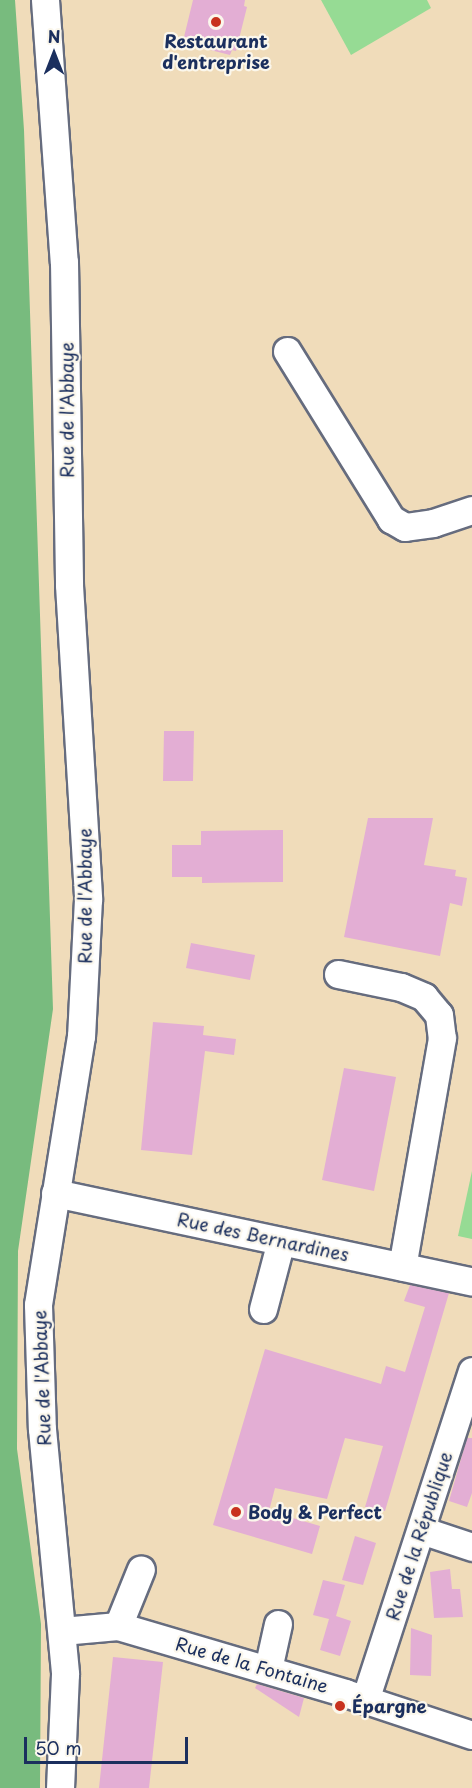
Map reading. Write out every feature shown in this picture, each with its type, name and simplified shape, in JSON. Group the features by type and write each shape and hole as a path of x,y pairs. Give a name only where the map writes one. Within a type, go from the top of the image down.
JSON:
{"street":[{"name":"Rue de l'Abbaye","path":"45,0 64,262 69,585 88,899 81,1036 38,1305 38,1368 62,1631 65,1713 60,1788"},
{"path":"286,351 391,519 405,527 434,523 472,510"},
{"path":"338,974 401,987 424,997 439,1015 442,1038 402,1267"},
{"name":"Rue des Bernardines","path":"55,1193 472,1282"},
{"path":"263,1309 281,1241"},
{"name":"Rue de la République","path":"365,1700 472,1371"},
{"path":"421,1530 472,1547"},
{"path":"118,1626 141,1569"},
{"path":"268,1669 278,1624"},
{"name":"Rue de la Fontaine","path":"62,1631 118,1626 268,1669 472,1735"}],"green space":[{"path":"0,0 15,0 24,130 53,1009 18,1251 17,1449 41,1624 40,1788 0,1788"},
{"path":"321,0 427,0 431,8 351,55"},
{"path":"472,1171 472,1239 458,1236"}],"building":[{"name":"Restaurant d'entreprise","path":"193,0 245,0 244,6 247,7 236,51 232,50 230,55 187,44 189,38 184,37"},
{"path":"164,731 194,731 193,781 163,781"},
{"path":"368,818 433,818 424,865 456,870 455,876 467,878 462,906 450,903 440,956 344,937"},
{"path":"283,830 283,882 202,883 202,877 172,877 172,845 201,845 201,831"},
{"path":"191,943 255,955 250,980 186,968"},
{"path":"153,1022 204,1026 203,1035 236,1039 234,1055 205,1051 192,1155 141,1150"},
{"path":"344,1068 396,1077 374,1191 322,1180"},
{"path":"410,1285 449,1293 385,1511 365,1507 383,1446 345,1438 327,1499 275,1488 269,1511 320,1526 312,1554 213,1525 265,1349 381,1384 386,1366 405,1372 425,1307 404,1301"},
{"path":"467,1438 472,1438 472,1493 467,1507 449,1501"},
{"path":"355,1536 376,1543 363,1585 342,1580"},
{"path":"450,1569 452,1589 460,1589 463,1617 434,1618 430,1572"},
{"path":"323,1580 345,1585 336,1616 351,1621 340,1656 320,1650 329,1619 313,1615"},
{"path":"411,1628 432,1635 431,1676 410,1675"},
{"path":"113,1657 163,1662 149,1788 99,1788"},
{"path":"257,1684 304,1698 299,1717 255,1688"}],"place":[{"name":"Restaurant d'entreprise","path":"216,22"},
{"name":"Body & Perfect","path":"236,1512"},
{"name":"Épargne","path":"340,1706"}]}
